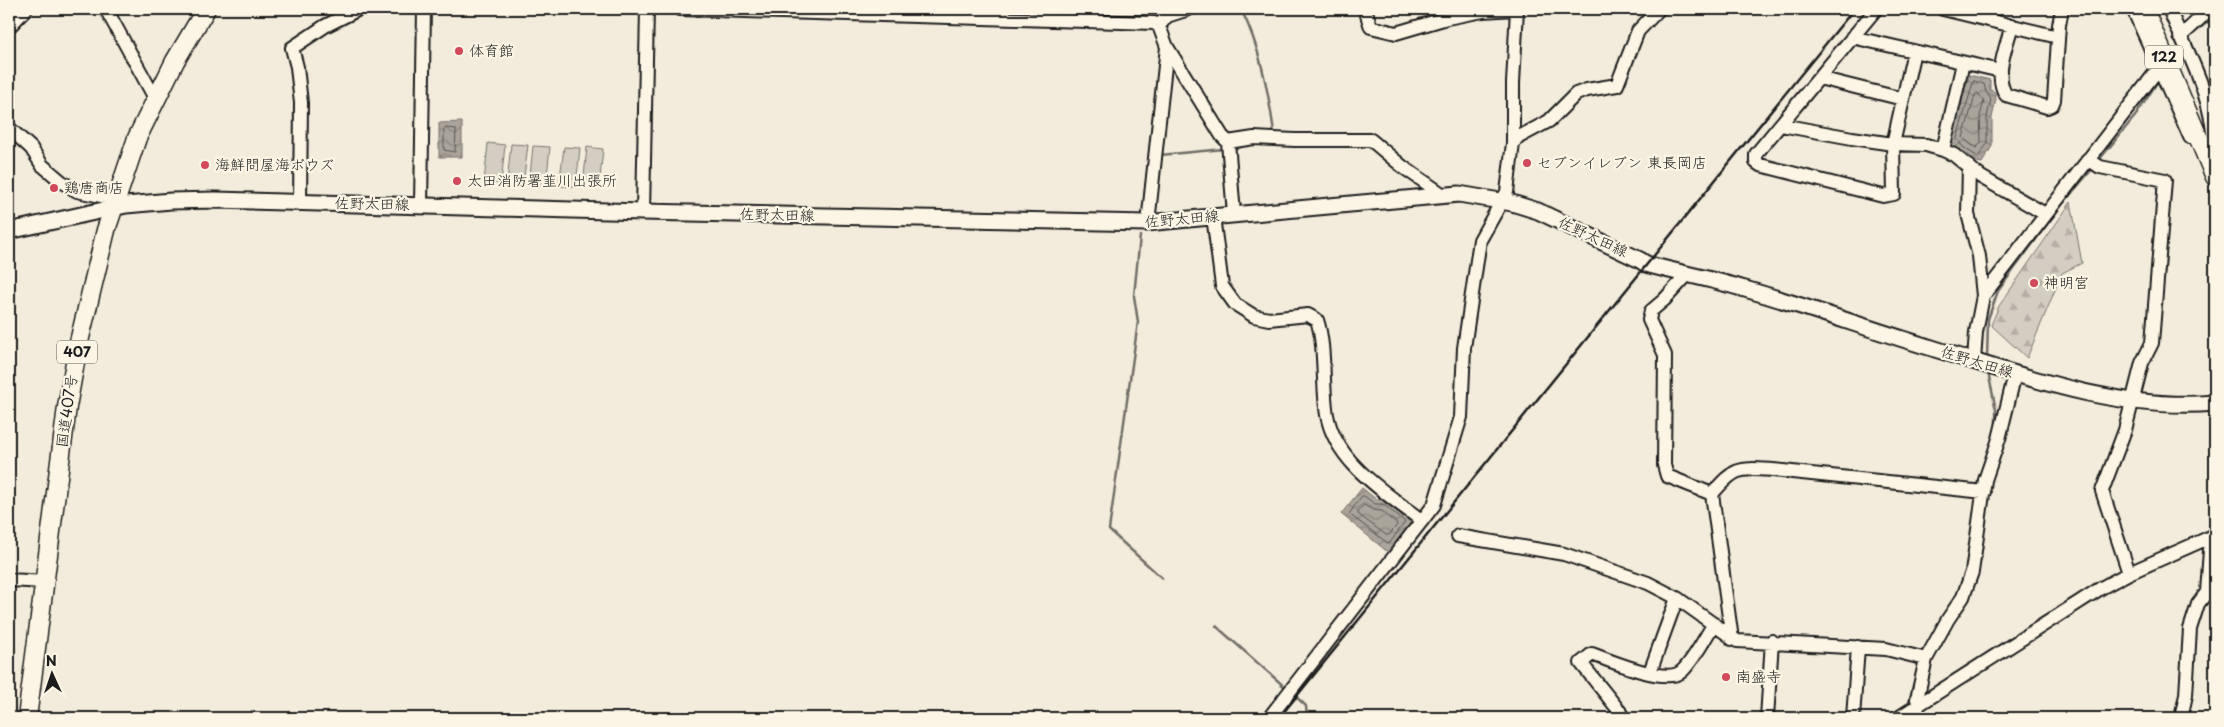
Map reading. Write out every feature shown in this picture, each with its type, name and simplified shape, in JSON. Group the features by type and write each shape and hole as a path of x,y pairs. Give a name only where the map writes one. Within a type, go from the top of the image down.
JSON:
{"highway":[{"name":"国道407号","path":"27,718 67,406 76,355 106,230 137,138 175,61 206,9"},
{"name":"122","path":"2144,9 2211,148"},
{"name":"122","path":"2157,9 2211,148 2215,178"}],"main road":[{"name":"佐野太田線","path":"9,231 115,203 171,200 1148,223 1442,194 1459,194 1503,201 1538,211 1646,264 1744,288 2015,374 2156,405 2215,404"}],"street":[{"path":"9,27 26,9"},
{"path":"106,9 156,100"},
{"path":"300,203 301,103 297,67 292,48 325,26 360,9"},
{"path":"421,205 424,9"},
{"path":"643,212 647,9"},
{"path":"680,9 1154,23 1159,26 1167,47 1228,146 1234,214"},
{"path":"1159,26 1167,16 1189,9"},
{"path":"1269,718 1434,505 1461,417 1464,348 1480,240 1507,192 1513,143 1516,9 1483,10 1396,33 1371,27 1365,9"},
{"path":"1513,143 1519,137 1549,121 1576,94 1616,85 1638,31 1659,9"},
{"path":"1876,9 1756,154 1755,158 1760,165 1883,196 1894,194 1893,144 1914,51"},
{"path":"1943,9 2058,37"},
{"path":"2012,25 2001,71 2003,90 2006,95 2047,107 2052,105 2054,100 2058,37 2062,9"},
{"path":"2133,9 2192,141 2211,148 2211,114 2169,9"},
{"path":"2180,37 2210,9"},
{"path":"1852,37 2001,71"},
{"path":"1148,223 1167,47"},
{"path":"1943,150 1963,63"},
{"path":"1983,296 2159,68"},
{"path":"1819,78 1903,99"},
{"path":"1781,125 1893,144 1926,145 1943,150 1954,155 1981,177 2045,214"},
{"path":"9,128 31,148 46,169 62,182 77,191 115,203"},
{"path":"1228,146 1254,138 1371,140 1404,167 1442,194"},
{"path":"2088,159 2100,167 2166,180 2152,343 2142,363 2125,430 2102,491 2129,573"},
{"path":"1969,166 1968,214 1979,256 1983,296 1976,332 1974,361"},
{"path":"1213,216 1219,275 1222,286 1229,297 1247,311 1269,319 1308,315 1317,320 1328,416 1336,442 1359,471 1422,521"},
{"path":"1687,275 1651,311 1649,320 1665,355 1664,465 1667,476 1712,494"},
{"path":"1919,706 1917,699 1926,659 1948,619 1963,597 1969,583 1984,492 2015,374"},
{"path":"1732,639 1712,494 1728,476 1743,468 1984,492"},
{"path":"1458,536 1564,554 1648,583 1677,598 1732,639 1742,642 1772,641 1898,650 1926,659"},
{"path":"1898,718 2100,588 2129,573 2213,536 2211,594 2198,604 2190,629 2186,695 2181,718"},
{"path":"9,580 45,582"},
{"path":"1650,672 1677,598"},
{"path":"1625,718 1581,663 1592,654 1669,676 1679,673 1714,624"},
{"path":"1767,718 1772,641"},
{"path":"1853,718 1858,647"}],"green space":[{"path":"488,143 505,145 501,184 484,182"},
{"path":"511,144 528,145 523,184 507,183"},
{"path":"533,146 550,147 546,186 529,185"},
{"path":"564,147 580,148 576,187 559,186"},
{"path":"587,147 603,149 599,188 583,186"},
{"name":"神明宮","path":"2071,202 2082,263 2062,273 2027,358 1991,325 1999,306"}],"water":[{"path":"1969,75 1990,80 1990,90 1995,92 1996,99 1992,118 1992,146 1982,163 1964,155 1951,140"},
{"path":"462,122 462,157 439,157 439,123"},
{"path":"1362,488 1377,500 1381,496 1411,519 1411,526 1389,553 1341,514"}],"waterway":[{"path":"1241,9 1248,23 1258,54 1269,100 1274,132"},
{"path":"2188,38 2215,16"},
{"path":"1144,200 1161,47"},
{"path":"2099,160 2136,115 2158,81"},
{"path":"1160,155 1224,149"},
{"path":"1987,359 1988,319 1998,291 2059,208 2094,167"},
{"path":"1140,236 1134,296 1138,322 1109,530 1162,578"},
{"path":"1988,372 1996,410 1996,428"},
{"path":"1216,626 1286,688"},
{"path":"1908,705 1917,675"},
{"path":"1292,693 1306,706 1307,718"}],"railway":[{"path":"1279,718 1854,9"}],"place":[{"name":"体育館","path":"459,51"},
{"name":"セブンイレブン 東長岡店","path":"1527,163"},
{"name":"海鮮問屋海ボウズ","path":"205,165"},
{"name":"太田消防署韮川出張所","path":"457,181"},
{"name":"鶏唐商店","path":"54,188"},
{"name":"神明宮","path":"2034,283"},
{"name":"南盛寺","path":"1726,677"}]}
